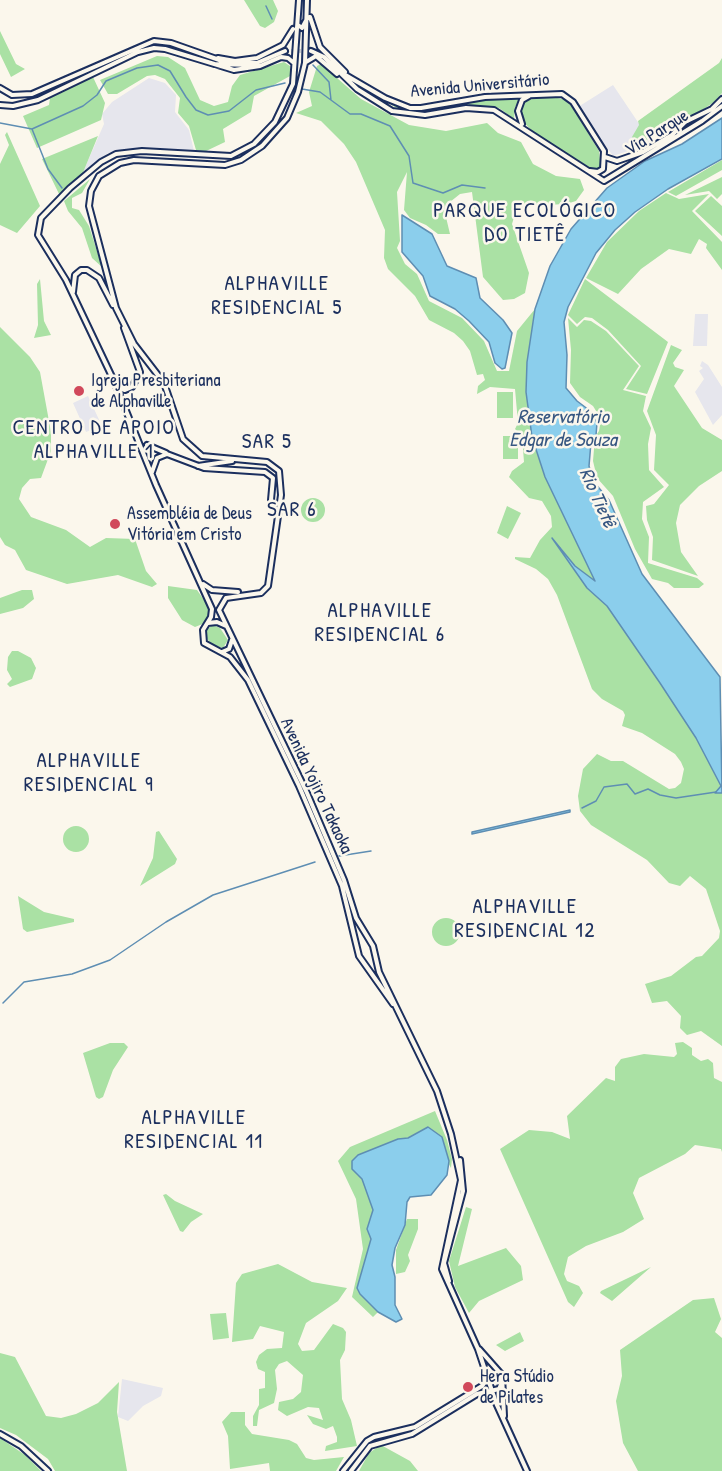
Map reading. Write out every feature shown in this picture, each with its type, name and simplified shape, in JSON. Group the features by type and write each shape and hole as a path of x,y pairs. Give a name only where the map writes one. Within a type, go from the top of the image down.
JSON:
{"main road":[{"path":"299,0 299,28 303,27 308,17"},
{"path":"117,388 125,390 132,387 140,372 116,308 89,206 91,191 99,176 110,167 128,161 218,165 234,163 250,155 269,140 288,116 295,101 305,65 308,50 307,0"},
{"path":"232,640 229,649 222,652 204,644 203,630 208,623 212,609 117,388 73,293 38,235 41,218 70,188 101,162 124,152 231,156 245,151 269,130 280,114 293,84 299,6"},
{"path":"307,7 313,31 321,47 340,68 365,87"},
{"path":"217,58 235,61 257,58 283,45 296,23"},
{"path":"0,88 12,95 26,96 154,41 235,63 256,63"},
{"path":"0,105 22,104 38,100 138,52 154,48 165,49 233,70 285,57 296,66"},
{"name":"Avenida Universitário","path":"308,50 321,54 357,89 397,113 425,115 482,108 498,111 604,181"},
{"path":"213,64 241,67 285,51"},
{"path":"305,65 311,56 319,57 357,89"},
{"path":"296,66 300,63 305,65"},
{"name":"Avenida Universitário","path":"332,65 394,103 415,108 467,99 532,94 550,93 569,98 604,151 605,158"},
{"path":"78,74 81,80"},
{"path":"524,127 518,117 519,105 532,94"},
{"name":"Via Parque","path":"605,158 617,161 637,156 661,142 685,122 712,109 722,99"},
{"name":"Via Parque","path":"604,181 688,130 722,106"},
{"path":"685,122 688,130"},
{"path":"587,170 600,171 605,166 605,158"},
{"path":"73,293 75,275 81,270 91,271 99,278 116,308"},
{"path":"120,318 134,344 164,383 178,429 188,445 202,456 267,462 278,468 282,485 268,586 264,592 235,595 222,602 219,610 226,626"},
{"path":"147,445 195,466 270,474 273,478 271,500 277,512"},
{"path":"152,473 158,458 166,454"},
{"path":"195,466 236,460"},
{"path":"200,581 212,590 256,593"},
{"path":"208,623 217,622 226,626"},
{"name":"Avenida Yojiro Takaoka","path":"226,626 307,793 356,918 368,938 379,972 403,1020"},
{"name":"Avenida Yojiro Takaoka","path":"222,652 242,670 299,786 342,886 359,956 403,1020"},
{"path":"356,941 360,936 368,938"},
{"path":"366,966 374,963 375,958"},
{"path":"403,1020 437,1091 462,1167 464,1182 444,1267 457,1305 478,1349 506,1424 527,1471"},
{"path":"478,1349 495,1364 503,1380 506,1424"},
{"path":"487,1371 495,1364"},
{"path":"343,1471 365,1443 415,1427 482,1386 489,1377"},
{"path":"351,1471 368,1447 412,1434 477,1394 500,1389 503,1380"},
{"path":"0,1434 21,1446 48,1471"},
{"path":"365,1443 368,1447"},
{"path":"365,1443 368,1447"}],"shaded area":[{"path":"149,78 165,83 176,95 175,112 189,130 194,151 108,153 83,172 104,124 102,114 112,102"},
{"path":"613,85 652,143 613,156 578,107"},
{"path":"695,314 708,314 707,346 693,346"},
{"path":"702,361 708,365 722,387 722,415 713,425 695,392 704,379 699,371 703,368 700,366"},
{"path":"88,396 102,426 86,432 73,403"},
{"path":"122,1379 163,1388 161,1396 143,1406 128,1421 118,1417"}],"green space":[{"path":"244,0 273,0 278,11 274,22 265,28 260,26"},
{"path":"0,31 16,64 25,69 11,77 0,54"},
{"path":"157,56 168,57 185,68 200,100 214,106 228,102 232,86 240,75 284,62 290,66 290,76 254,96 251,112 223,129 225,142 204,152 196,150 189,126 178,113 180,98 165,79 155,75 147,76 117,94 108,94 100,80"},
{"path":"722,58 722,93 714,102 698,113 661,129 650,139 637,142 632,137 639,125 638,121 719,63"},
{"path":"321,64 361,99 409,125 446,131 487,123 498,133 521,142 533,164 556,176 580,179 584,190 576,201 566,204 525,206 515,214 512,224 529,273 525,293 514,299 503,300 483,277 472,192 460,194 450,202 445,213 450,234 438,234 426,225 410,218 404,210 407,172 397,192 400,241 397,248 405,264 417,274 429,301 462,318 484,341 497,371 509,371 517,331 535,309 527,362 526,392 596,582 575,566 561,548 559,549 568,558 587,588 607,606 660,683 696,738 721,786 716,793 722,793 722,1046 701,1031 687,1035 680,1028 681,1016 667,1001 652,1003 645,984 671,976 696,957 702,956 719,938 720,931 706,889 690,876 680,886 669,883 647,860 591,825 580,811 578,796 583,769 597,754 611,761 623,761 669,789 681,783 684,769 675,754 642,733 622,726 625,715 623,711 602,699 592,689 557,595 548,579 536,569 515,559 515,557 530,558 540,540 552,527 551,516 542,501 529,498 509,477 512,471 524,462 522,436 515,429 518,423 515,389 490,387 477,394 478,386 485,380 483,374 477,375 470,351 463,341 454,333 429,320 415,296 388,269 384,258 385,230 356,162 344,144 321,121 296,113 312,106 309,92 317,66"},
{"path":"93,77 105,103 101,120 37,148 23,116 49,105 50,98"},
{"path":"363,87 402,108 415,110 491,98 521,98 515,107 514,119 499,108 486,106 423,113 401,111"},
{"path":"552,97 567,100 599,151 601,167 594,170 587,168 531,130 520,118 522,104 531,99"},
{"path":"7,132 40,206 17,233 0,225 0,164 9,145 5,135"},
{"path":"98,136 82,175 60,196 42,159"},
{"path":"722,160 722,170 676,196 668,192"},
{"path":"722,177 722,194 717,199 709,191 685,195"},
{"path":"90,179 82,193 72,198 72,208 79,210 89,226 102,267 92,258 82,228 68,211 64,201"},
{"path":"666,193 679,199 709,194 692,211 722,242 722,270 706,248 707,244 699,239 691,254 669,249 641,269 618,294 586,278 607,242 639,211"},
{"path":"711,196 722,206 722,236 695,211"},
{"path":"40,279 44,321 51,335 34,338 38,325 37,284"},
{"path":"585,279 668,342 647,394 626,389 641,366 608,330 592,318 585,317 577,324 568,315"},
{"path":"568,318 577,327 584,320 591,321 606,331 639,366 623,390 646,396 643,411 651,428 648,444 649,470 664,487 643,502 642,519 649,537 648,563 697,578 704,584 699,588 674,588 668,583 652,579 635,549 613,496 597,478 593,461 595,437 599,431 601,419 593,406 580,397 570,383 571,350"},
{"path":"0,327 30,357 40,372 51,432 51,451 41,478 30,479 22,488 19,499 31,517 66,530 90,547 106,538 135,539 146,571 157,584 152,587 118,575 67,584 26,570 15,550 5,545 0,537"},
{"path":"671,345 682,350 673,363 675,367 684,370 674,386 702,428 722,440 722,471 699,486 680,505 676,523 681,552 698,576 652,560 653,537 647,520 646,506 654,504 669,485 654,470 656,435 647,411"},
{"path":"497,392 513,392 513,418 497,418"},
{"path":"503,436 518,436 518,459 503,459"},
{"path":"313,498 321,502 325,510 321,518 313,522 305,518 301,510 305,502"},
{"path":"507,506 521,513 508,539 497,533"},
{"path":"168,586 197,590 211,610 210,617 205,623 195,627 182,620 168,598"},
{"path":"22,590 32,590 34,599 23,608 0,614 0,598"},
{"path":"213,625 220,628 228,640 223,648 212,645 206,637 207,629"},
{"path":"12,651 18,651 31,658 36,668 32,679 10,687 7,684 12,679 7,670 8,657"},
{"path":"76,826 85,830 89,839 85,848 76,852 67,848 63,839 67,830"},
{"path":"159,831 177,859 175,864 140,886 153,858 156,832"},
{"path":"18,896 44,912 74,919 74,922 27,932 23,929"},
{"path":"446,918 456,922 460,932 456,942 446,946 436,942 432,932 436,922"},
{"path":"683,1042 692,1048 692,1055 701,1061 708,1059 713,1063 714,1078 722,1082 722,1152 721,1149 695,1145 685,1154 639,1178 633,1193 644,1219 623,1232 586,1246 568,1257 564,1274 567,1281 579,1286 583,1293 574,1307 568,1302 500,1149 529,1130 552,1132 570,1139 567,1116 606,1078 615,1081 615,1067 621,1059 644,1054 674,1057 677,1054 675,1043"},
{"path":"110,1043 124,1043 128,1047 113,1070 103,1097 99,1099 96,1097 83,1053"},
{"path":"435,1111 447,1140 452,1159 451,1168 428,1127 408,1138 398,1139 358,1155 352,1169 362,1179 373,1210 367,1229 371,1239 357,1288 378,1312 373,1317 352,1297 363,1249 356,1199 338,1161 350,1147"},
{"path":"166,1194 175,1201 203,1214 191,1222 183,1232 180,1231 163,1195"},
{"path":"466,1207 472,1209 458,1266 506,1248 521,1266 523,1280 479,1301 469,1313 455,1287 449,1261"},
{"path":"407,1219 418,1219 418,1229 408,1255 410,1261 405,1272 396,1274 396,1250"},
{"path":"278,1264 312,1282 347,1288 338,1301 306,1323 298,1344 302,1351 314,1350 333,1324 343,1328 346,1332 345,1350 340,1360 342,1399 351,1420 357,1446 325,1451 326,1446 337,1442 337,1437 333,1426 326,1429 313,1424 307,1415 323,1420 319,1408 308,1407 287,1416 278,1410 279,1402 293,1399 301,1392 303,1375 287,1361 279,1364 275,1370 277,1389 274,1403 259,1410 257,1426 253,1426 253,1416 259,1405 259,1389 265,1388 265,1372 258,1369 256,1362 259,1355 267,1349 282,1348 284,1332 260,1326 253,1339 232,1342 236,1283 242,1274"},
{"path":"651,1267 612,1301 600,1293 601,1291"},
{"path":"714,1298 721,1319 715,1332 722,1338 722,1471 638,1471 623,1443 616,1401 622,1376 620,1350 693,1300"},
{"path":"226,1313 229,1338 213,1340 210,1314"},
{"path":"520,1332 524,1341 505,1351 496,1345"},
{"path":"0,1353 15,1357 46,1416 61,1418 76,1414 98,1403 119,1382 117,1412 127,1471 55,1471 48,1459 16,1435 0,1428"},
{"path":"231,1412 245,1412 245,1425 252,1434 289,1440 297,1444 306,1458 314,1460 344,1457 336,1471 270,1471 269,1463 230,1469 228,1436 222,1422"},
{"path":"0,1438 25,1455 41,1471 0,1471"},
{"path":"381,1445 410,1461 418,1471 359,1471 369,1453"}],"water":[{"name":"Reservatório Edgar de Souza","path":"722,118 722,159 668,189 635,212 615,230 596,253 568,307 564,322 567,355 566,388 589,410 597,423 596,435 591,442 589,466 594,482 609,500 642,574 720,677 722,793 715,793 721,786 696,738 607,606 587,588 552,538 575,566 595,581 545,477 532,437 526,392 527,362 535,309 550,266 571,229 607,188 645,161 682,144"},
{"path":"402,215 432,234 447,266 476,278 480,298 503,320 512,333 505,368 502,369 495,363 489,342 469,321 455,309 430,296 423,276 402,252"},
{"path":"570,810 570,812 472,834 472,832"},
{"path":"428,1127 442,1137 449,1161 447,1175 431,1195 410,1197 407,1202 405,1225 395,1248 392,1265 395,1277 395,1305 402,1319 396,1322 378,1312 357,1288 371,1239 367,1229 373,1210 362,1179 352,1169 352,1161 358,1155 398,1139 408,1138"}],"waterway":[{"path":"266,6 272,19"},
{"path":"0,123 32,129 83,106 97,95 106,81 137,68 158,65 170,71 196,110 208,115 229,111 256,90 285,83"},
{"path":"313,65 329,82 331,100"},
{"path":"302,89 320,92 350,114 361,114 390,126 409,156 413,183 443,193 462,185 485,188"},
{"path":"32,129 48,169 62,188"},
{"path":"582,808 596,801 604,787 627,784 635,794 648,789 660,795 676,798 716,792"},
{"path":"339,856 371,851"},
{"path":"3,1003 24,982 72,974 110,960 166,922 213,895 315,862"}],"tunnel":[{"path":"285,51 311,51"}],"place":[{"name":"Igreja Presbiteriana de Alphaville","path":"79,391"},
{"name":"Assembléia de Deus Vitória em Cristo","path":"115,524"},
{"name":"Hera Stúdio de Pilates","path":"468,1387"}],"district":[{"name":"PARQUE ECOLÓGICO DO TIETÊ","path":"525,223"},
{"name":"ALPHAVILLE RESIDENCIAL 5","path":"277,296"},
{"name":"CENTRO DE APOIO ALPHAVILLE 1","path":"94,440"},
{"name":"SAR 5","path":"267,442"},
{"name":"SAR 6","path":"292,510"},
{"name":"ALPHAVILLE RESIDENCIAL 6","path":"380,623"},
{"name":"ALPHAVILLE RESIDENCIAL 9","path":"89,773"},
{"name":"ALPHAVILLE RESIDENCIAL 12","path":"525,919"},
{"name":"ALPHAVILLE RESIDENCIAL 11","path":"194,1130"}],"water label":[{"name":"Rio Tietê","path":"597,498"}]}
